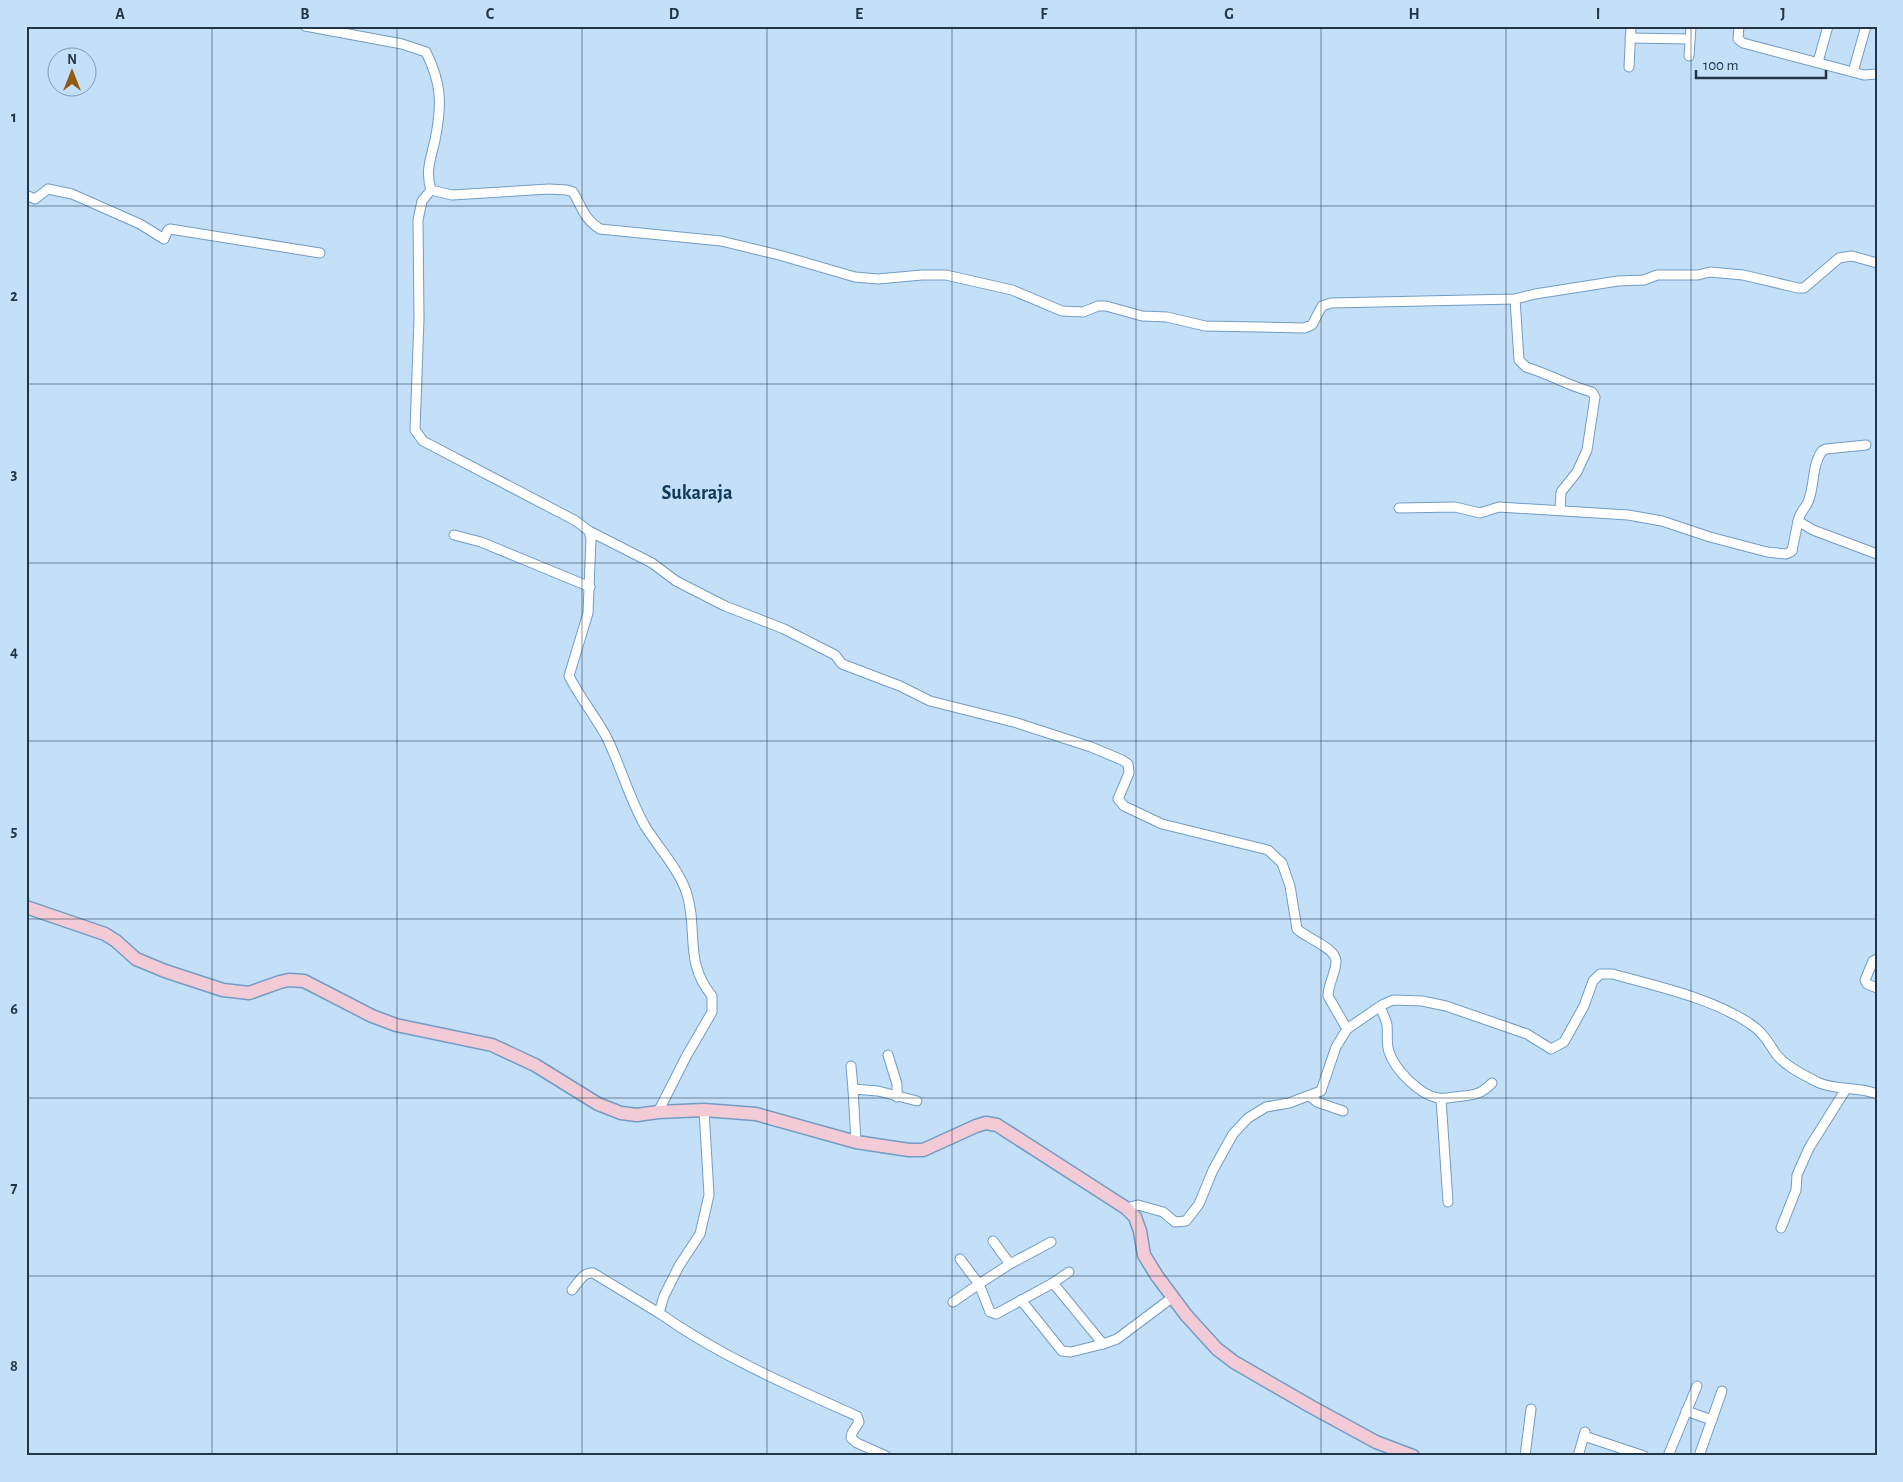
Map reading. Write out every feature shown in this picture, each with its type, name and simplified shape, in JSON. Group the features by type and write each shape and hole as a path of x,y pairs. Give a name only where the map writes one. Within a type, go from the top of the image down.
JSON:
{"main road":[{"path":"26,907 105,934 136,959 204,985 223,990 249,993 289,980 304,981 372,1016 396,1025 492,1045 536,1065 610,1110 621,1113 637,1115 704,1110 756,1114 856,1142 910,1150 923,1150 986,1123 997,1126 1126,1208 1134,1217 1140,1231 1144,1255 1186,1315 1216,1349 1234,1362 1376,1442 1413,1456"}],"street":[{"path":"305,26 402,44 426,52 437,76 440,95 435,139 428,165 428,179 431,190"},
{"path":"1629,67 1631,26"},
{"path":"1690,56 1691,26"},
{"path":"1739,26 1738,39 1743,43 1864,75 1877,74"},
{"path":"1853,72 1866,26"},
{"path":"1818,62 1826,27"},
{"path":"1630,38 1690,39"},
{"path":"26,195 36,200 45,190 50,188 72,194 141,225 164,239 170,229 320,254"},
{"path":"431,190 452,195 540,189 567,190 573,192 580,209 600,229 721,241 779,255 855,277 878,279 946,275 1012,290 1062,311 1083,312 1098,306 1106,306 1142,316 1172,318 1205,326 1304,328 1312,325 1322,306 1331,303 1515,299 1618,280 1644,280 1657,275 1710,272 1743,275 1804,288 1839,258 1852,256 1877,263"},
{"path":"431,190 422,202 418,220 419,319 415,430 423,441 576,521 589,531 652,563 676,580 725,606 784,628 835,655 842,664 900,686 930,701 1017,723 1091,747 1122,760 1128,764 1129,773 1118,799 1124,806 1162,824 1268,850 1282,863 1290,886 1297,929 1330,950 1335,956 1336,962 1328,996 1346,1029"},
{"path":"1515,299 1518,360 1521,364 1576,388 1592,392 1595,397 1587,450 1577,472 1561,492 1560,510"},
{"path":"1400,508 1455,507 1480,513 1499,508 1560,510 1562,512 1628,516 1662,521 1710,537 1767,552 1786,554 1792,551 1801,510 1807,504 1820,453 1826,449 1866,445"},
{"path":"1798,521 1813,530 1877,554"},
{"path":"589,531 591,539 588,613 569,676 607,738 625,784 645,825 686,891 690,910 694,958 698,975 712,996 714,1003 712,1012 687,1055 658,1112"},
{"path":"454,535 481,542 590,587"},
{"path":"1877,959 1873,961 1865,980 1867,984 1877,988"},
{"path":"1126,1208 1138,1205 1163,1212 1175,1222 1186,1221 1199,1204 1213,1170 1233,1134 1248,1118 1266,1107 1289,1103 1321,1091 1336,1047 1346,1029 1393,1000 1422,1001 1446,1006 1527,1034 1551,1049 1564,1042 1584,1006 1593,981 1600,974 1613,974 1708,1002 1750,1023 1768,1038 1777,1055 1789,1065 1818,1082 1877,1094"},
{"path":"1380,1007 1387,1025 1389,1052 1395,1065 1417,1087 1432,1096 1440,1098 1478,1094 1485,1091 1492,1082"},
{"path":"888,1055 897,1084 897,1097"},
{"path":"851,1066 856,1142"},
{"path":"853,1089 878,1091 917,1101"},
{"path":"1781,1228 1795,1192 1797,1175 1809,1148 1846,1089"},
{"path":"1310,1096 1317,1102 1343,1111"},
{"path":"1440,1098 1448,1202"},
{"path":"659,1313 664,1296 679,1266 700,1234 710,1195 704,1110"},
{"path":"993,1241 1010,1264"},
{"path":"953,1302 1010,1264 1051,1242"},
{"path":"960,1259 979,1284 989,1310 996,1314 1053,1283 1069,1272"},
{"path":"572,1290 583,1276 593,1273 676,1325 745,1364 857,1416 858,1422 851,1438 857,1443 886,1456"},
{"path":"1053,1283 1103,1344"},
{"path":"1021,1300 1062,1350 1071,1352 1117,1339 1174,1296"},
{"path":"1668,1456 1696,1386"},
{"path":"1698,1456 1722,1391"},
{"path":"1525,1456 1531,1409"},
{"path":"1686,1411 1712,1420"},
{"path":"1578,1456 1585,1433 1644,1456"}],"district":[{"name":"Sukaraja","path":"697,493"}]}
